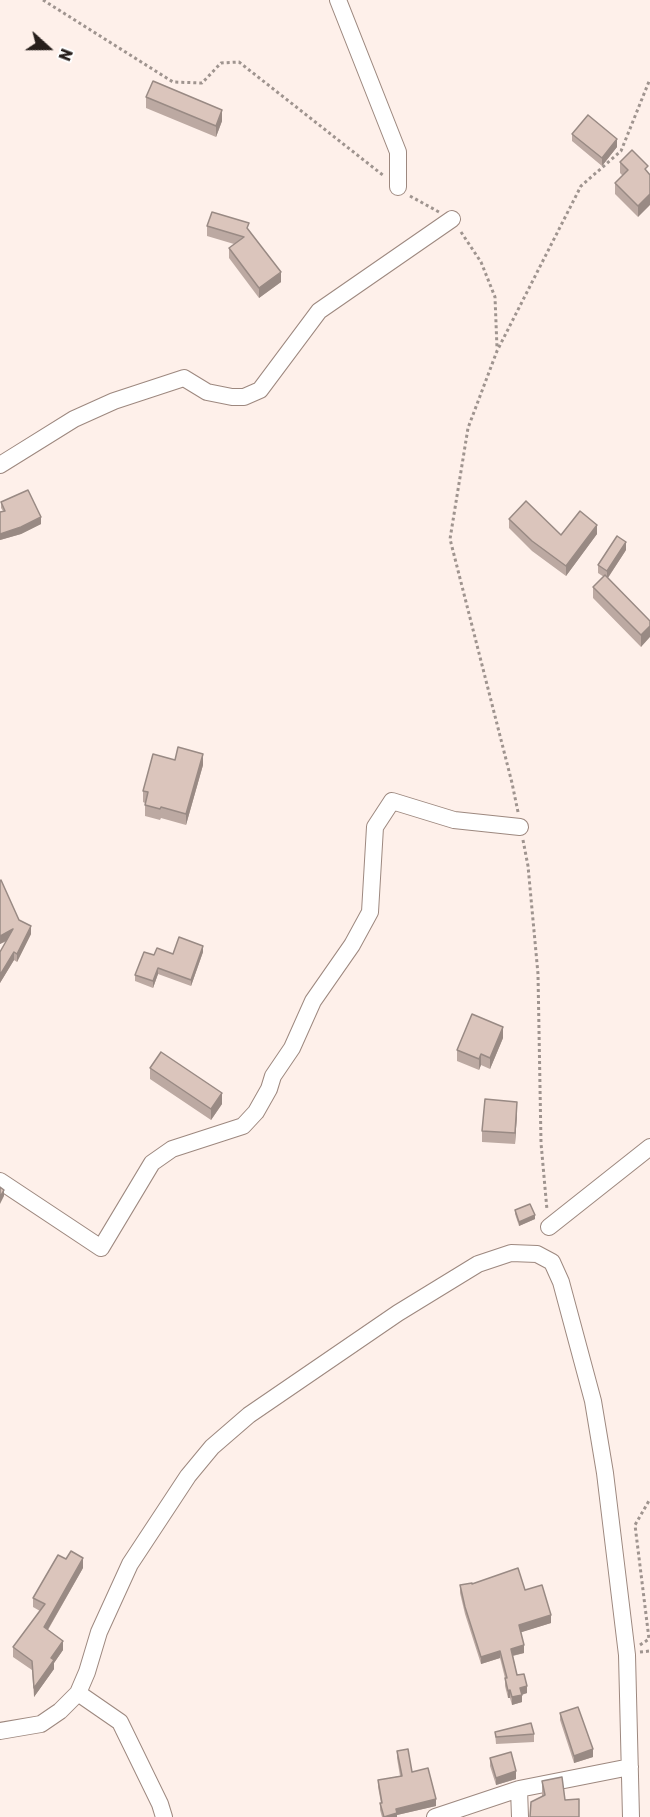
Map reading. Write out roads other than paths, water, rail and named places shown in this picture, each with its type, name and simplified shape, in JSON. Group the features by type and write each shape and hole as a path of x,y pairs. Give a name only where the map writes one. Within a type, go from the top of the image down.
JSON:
{"street":[{"path":"338,0 398,152 398,187"},
{"path":"0,465 74,419 114,401 184,378 207,392 232,397 244,397 260,390 319,311 452,219"},
{"path":"0,1181 101,1248 152,1163 172,1149 243,1126 256,1112 269,1089 273,1076 292,1048 313,1002 352,945 370,912 375,826 392,801 454,820 520,827"},
{"path":"549,1227 650,1147"},
{"path":"0,1731 41,1724 60,1711 78,1693 99,1632 130,1564 188,1476 212,1447 249,1415 398,1313 478,1264 511,1253 537,1254 552,1262 561,1282 593,1401 605,1473 627,1655 631,1817"},
{"path":"78,1693 120,1722 160,1804 164,1817"},
{"path":"435,1817 519,1789 630,1767"},
{"path":"519,1789 520,1817"}]}
